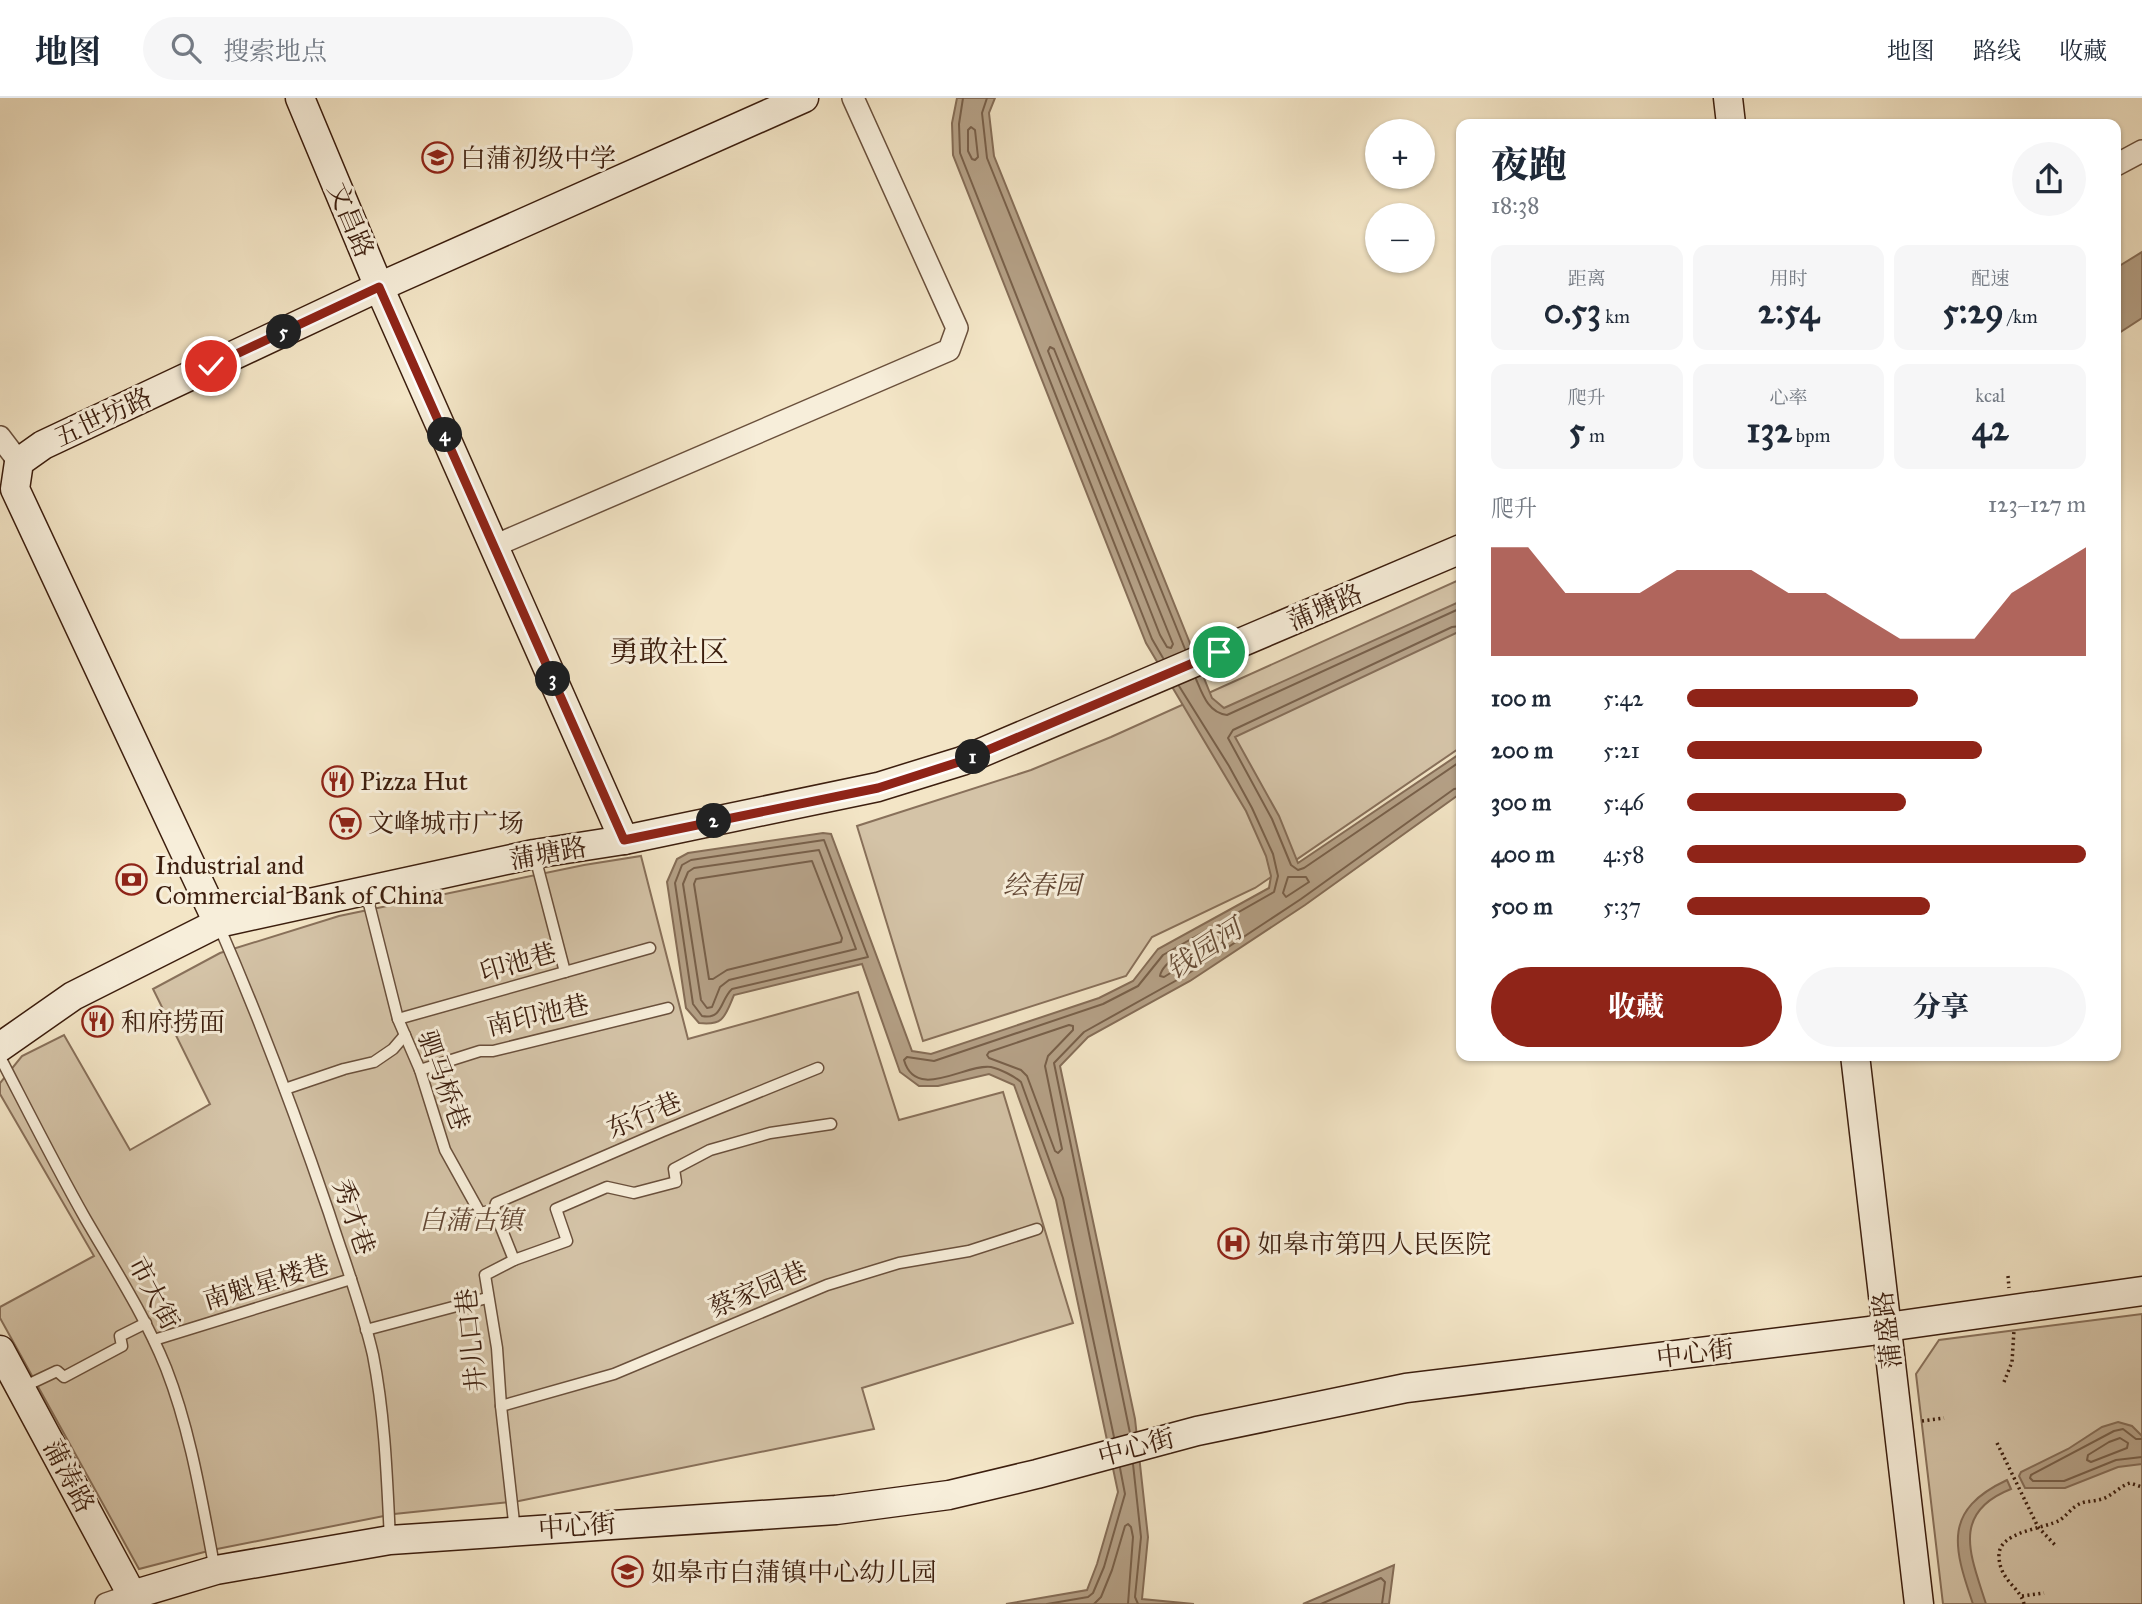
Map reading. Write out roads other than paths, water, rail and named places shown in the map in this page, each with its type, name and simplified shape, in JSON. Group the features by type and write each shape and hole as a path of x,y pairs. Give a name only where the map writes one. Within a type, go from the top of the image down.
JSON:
{"street":[{"name":"文昌路","path":"300,98 379,287 624,840"},
{"name":"五世坊路","path":"19,462 43,445 379,287 804,98"},
{"path":"494,546 949,350 957,328 853,98"},
{"path":"1728,98 1730,119"},
{"path":"1742,98 1744,119"},
{"path":"2121,162 2142,151"},
{"path":"0,437 19,462 15,489 218,923"},
{"name":"蒲塘路","path":"0,1047 73,996 218,923 534,854 624,840 878,788 962,761 1456,551"},
{"name":"蒲盛路","path":"1840,1061 1919,1604"},
{"name":"蒲盛路","path":"1856,1061 1902,1604"},
{"name":"中心街","path":"124,1601 216,1570 390,1540 849,1508 949,1495 1301,1408 1406,1388 1879,1329 2142,1292"},
{"name":"蒲涛路","path":"0,1350 124,1601"}],"lane":[{"path":"534,854 565,972"},
{"name":"驷马桥巷","path":"366,890 398,1019 420,1070 445,1150 480,1213 494,1210"},
{"name":"秀才巷","path":"218,923 285,1089 366,1330 373,1356 385,1440 390,1540"},
{"name":"印池巷","path":"398,1019 650,948"},
{"name":"南印池巷","path":"420,1070 480,1051 493,1051 667,1008"},
{"path":"285,1089 374,1062 393,1049 405,1035"},
{"name":"市大街","path":"0,1057 154,1340 167,1372 192,1456 216,1570"},
{"name":"东行巷","path":"494,1210 496,1203 818,1068"},
{"name":"井儿口巷","path":"515,1531 497,1348 485,1275 514,1260 567,1241 556,1209 607,1186 634,1193 676,1182 674,1169 710,1150 770,1133 831,1124"},
{"path":"494,1210 514,1260"},
{"name":"蔡家园巷","path":"501,1406 614,1374 827,1285 900,1263 970,1251 1037,1229"},
{"name":"南魁星楼巷","path":"154,1340 351,1279"},
{"path":"366,1330 488,1298"},
{"path":"21,1388 57,1371 64,1377 122,1346 120,1336 146,1324"}],"water":[{"name":"钱园河","path":"957,98 995,98 989,113 994,156 1212,698 1224,708 1456,603 1456,633 1235,737 1279,816 1298,863 1456,756 1456,797 1305,905 1190,981 1088,1037 1060,1066 1135,1419 1148,1537 1142,1599 1194,1604 1006,1604 1087,1590 1118,1492 1056,1200 1014,1085 989,1074 938,1086 919,1086 900,1072 862,964 734,995 726,1014 714,1023 699,1023 686,1008 667,882 677,859 688,853 831,834 912,1051 931,1054 1099,998 1133,981 1158,949 1269,888 1271,876 1266,856 1246,811 1146,643 953,155 952,123"},
{"path":"2142,252 2142,318 2121,332 2121,265"},
{"path":"2118,1422 2132,1426 2142,1436 2142,1464 2118,1467 2065,1488 2025,1488 2019,1476 2021,1472 2068,1449 2102,1427"},
{"path":"2007,1480 2011,1489 1979,1510 1972,1523 1971,1553 1986,1604 1973,1604 1961,1564 1958,1531 1972,1504"},
{"path":"1394,1565 1389,1604 1303,1604"}],"place":[{"name":"白蒲初级中学","path":"437,158"},
{"name":"Pizza Hut","path":"337,781"},
{"name":"文峰城市广场","path":"345,823"},
{"name":"Industrial and Commercial Bank of China","path":"132,880"},
{"name":"和府捞面","path":"98,1022"},
{"name":"如皋市第四人民医院","path":"1234,1244"},
{"name":"如皋市白蒲镇中心幼儿园","path":"628,1572"}],"district":[{"name":"勇敢社区","path":"669,652"}],"park label":[{"name":"绘春园","path":"1042,885"},
{"name":"白蒲古镇","path":"471,1220"}]}
